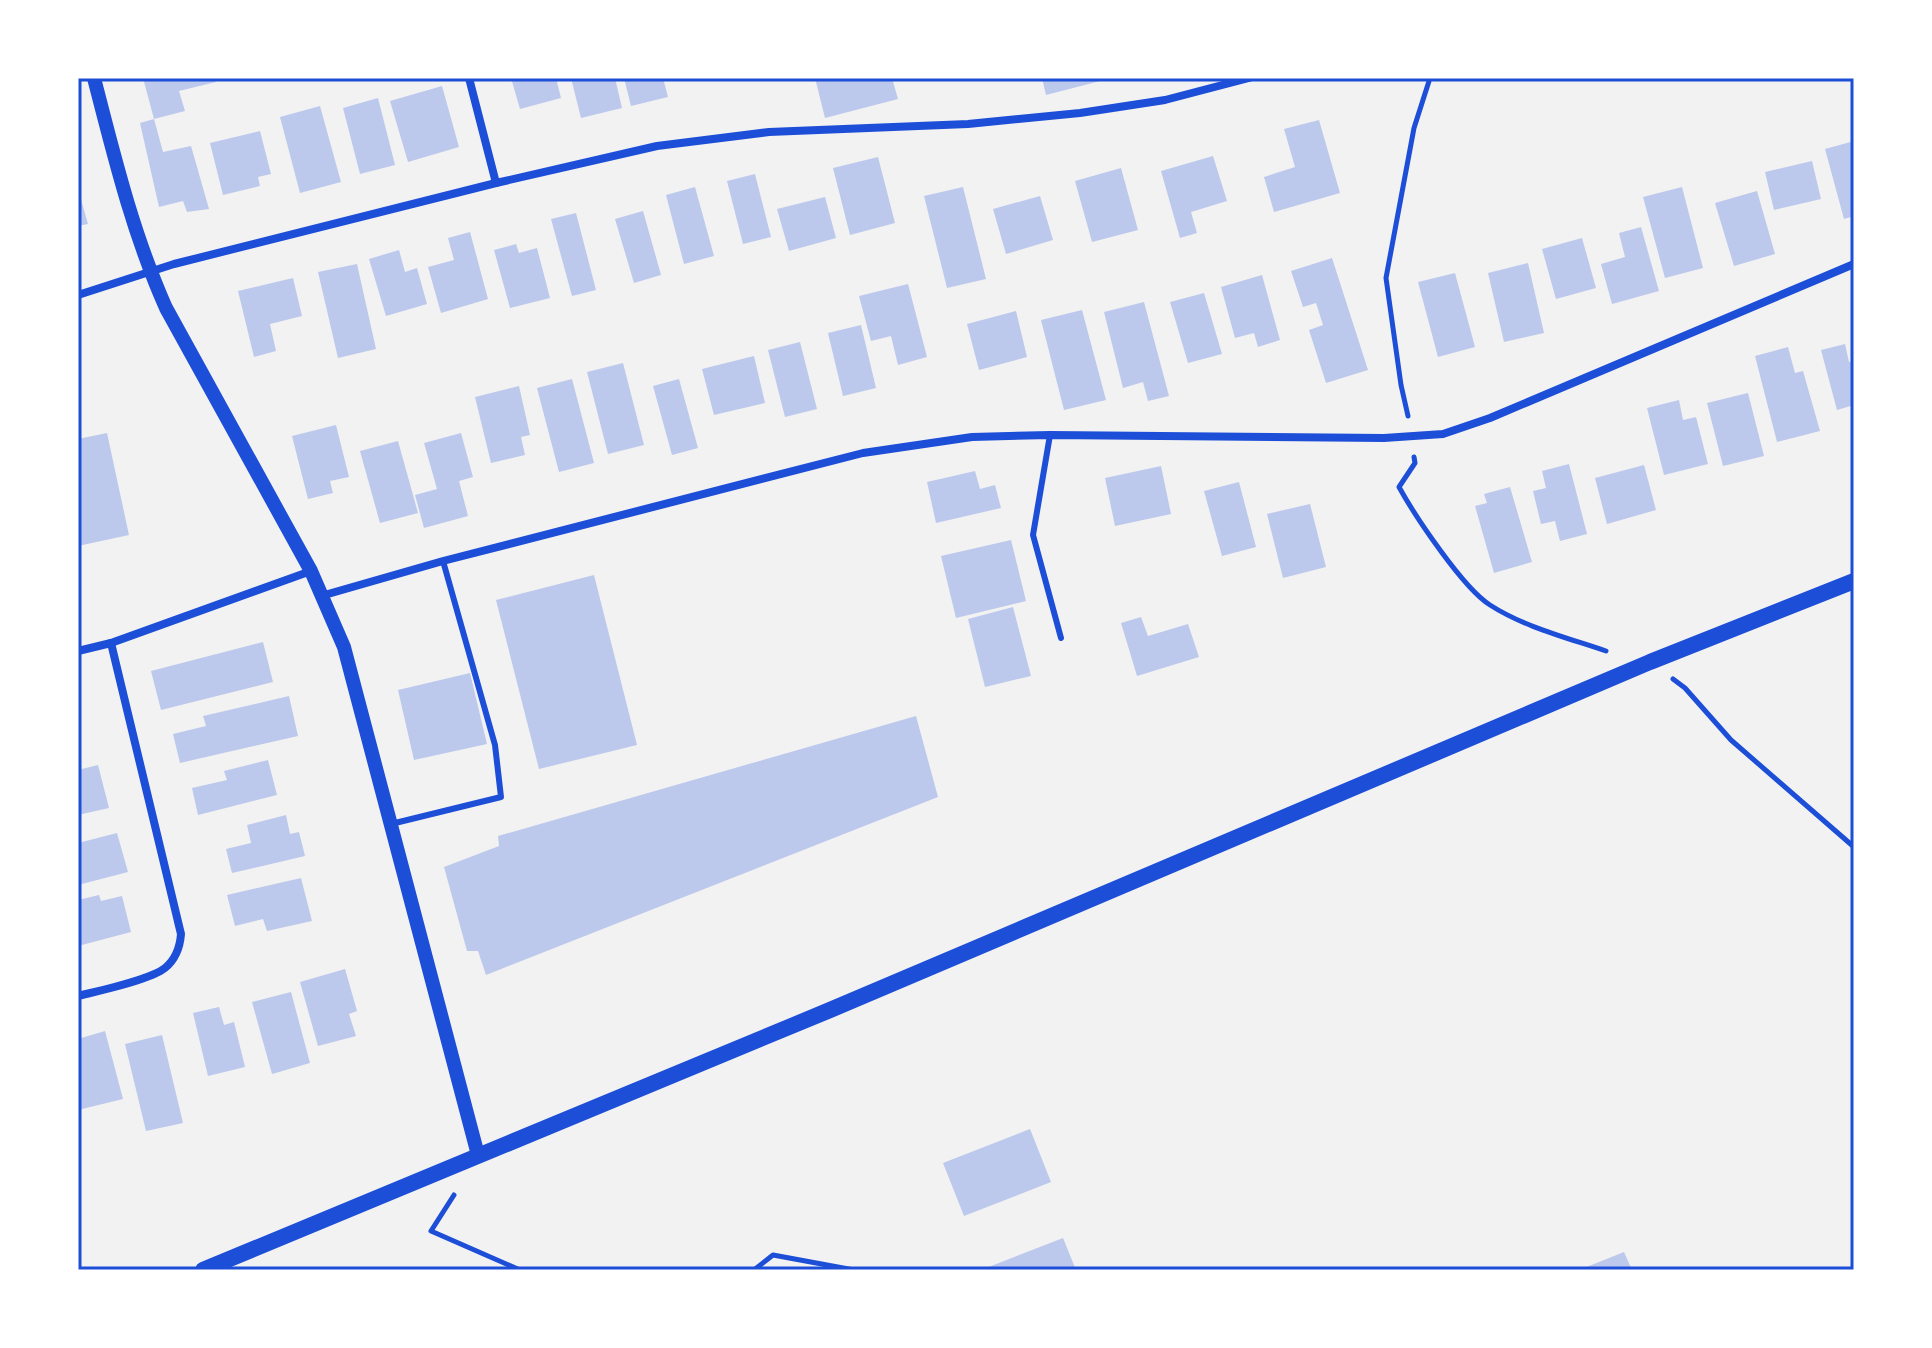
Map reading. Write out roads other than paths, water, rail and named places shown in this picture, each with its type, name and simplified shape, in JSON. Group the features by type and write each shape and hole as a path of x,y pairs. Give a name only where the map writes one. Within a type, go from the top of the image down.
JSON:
{"main road":[{"path":"203,1270 830,1010 1650,662 1854,581"}],"street":[{"path":"94,78 128,207 166,308 311,571 344,647 478,1155"},
{"path":"469,78 496,183"},
{"path":"78,295 174,264 657,146 769,132 968,124 1080,113 1165,100 1249,78"},
{"path":"321,596 443,561 863,453 972,437 1384,438 1443,434 1490,418 1854,264"},
{"path":"78,651 111,643 311,571"},
{"path":"78,996 163,970 174,959 180,945 181,934 111,643"}],"lane":[{"path":"1050,435 1033,535 1061,638"},
{"path":"391,824 501,797 495,745 443,561"}]}
